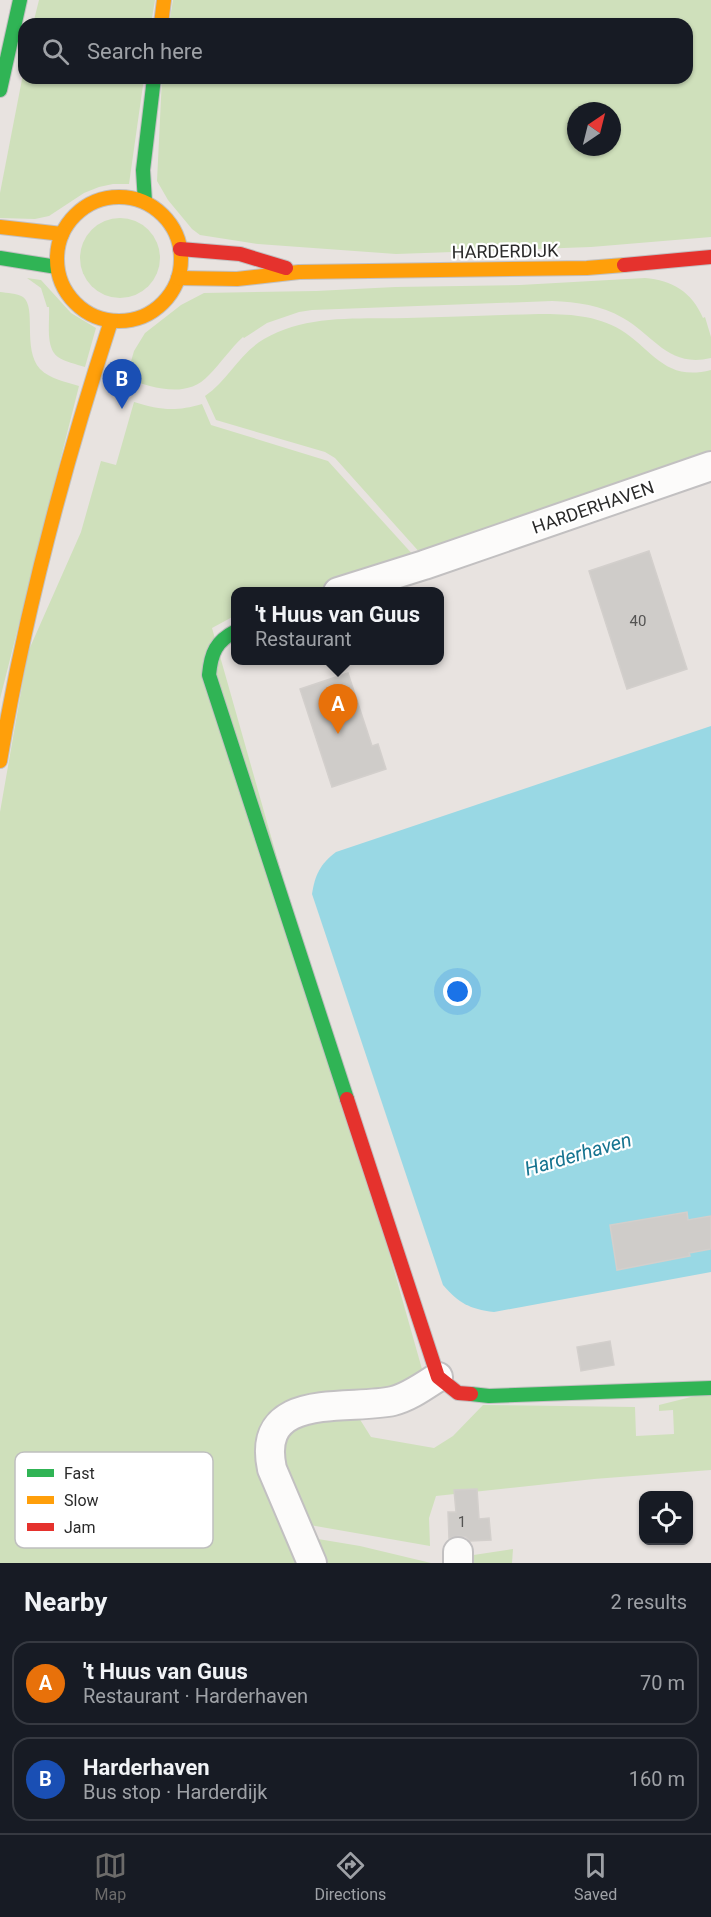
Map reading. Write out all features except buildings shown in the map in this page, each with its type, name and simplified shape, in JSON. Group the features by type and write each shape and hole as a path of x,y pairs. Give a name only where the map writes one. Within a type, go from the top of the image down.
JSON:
{"main road":[{"path":"0,90 21,0"},
{"path":"162,18 164,0"},
{"path":"145,202 143,170 153,84"},
{"path":"113,196 129,197 145,202 169,221 176,234 181,264 171,294 159,307 144,316 111,321 95,316 75,303 61,283 57,267 57,250 62,234 70,219 82,208 97,200 113,196"},
{"path":"0,227 62,234"},
{"name":"HARDERDIJK","path":"180,249 240,254 299,272"},
{"name":"HARDERDIJK","path":"178,278 237,279 299,272 587,268 711,257"},
{"path":"6,259 57,267"},
{"path":"0,760 18,661 42,553 85,398 111,321"},
{"path":"231,633 226,635 211,652 209,675 438,1377 458,1393 489,1396 711,1388"}],"street":[{"name":"HARDERHAVEN","path":"351,587 424,565 711,466"},
{"path":"312,1563 269,1457 270,1445 280,1425 287,1417 306,1409 394,1401 438,1377"}],"green space":[{"path":"39,0 155,0 152,18 34,18"},
{"path":"173,0 711,0 711,237 591,247 396,254 258,244 200,235 192,229 168,200 157,181 162,84 693,84 693,18 170,18"},
{"path":"21,84 143,84 129,184 99,187 84,193 49,216 35,219 0,218 0,193"},
{"path":"120,218 135,221 148,230 157,243 160,258 157,273 148,286 135,295 120,298 105,295 92,286 83,273 80,258 83,243 92,230 105,221"},
{"path":"27,278 41,280 71,313 96,328 85,367 64,360 54,353 49,334 49,307 47,307 41,288"},
{"path":"645,278 664,281 680,289 693,301 703,318 705,317 711,337 711,358 696,360 673,354 634,325 606,310 580,303 552,301 299,312 267,323 243,337 209,375 200,383 190,387 158,388 126,379 134,351 145,333 181,305 204,293 520,285"},
{"path":"0,292 21,296 27,302 32,351 40,369 53,378 79,386 0,699"},
{"path":"571,315 602,321 621,330 671,368 695,373 711,370 711,459 422,555 335,458 325,452 216,420 205,396 256,345 280,331 297,325 352,318"},
{"path":"134,402 168,409 202,404 211,425 328,461 415,557 322,587 231,587 231,618 212,628 422,1369 406,1388 273,1420 305,1563 0,1563 0,812 28,652 81,532 101,461 116,465"},
{"path":"711,1392 711,1470 594,1479 436,1496 429,1518 430,1546 304,1524 276,1444 281,1432 354,1410 371,1437 434,1448 453,1436 483,1405 635,1407 636,1436 674,1434 673,1410 659,1411 659,1405"},
{"path":"312,1538 360,1546 431,1563 322,1563"},
{"path":"513,1549 512,1563 467,1563 467,1556"}],"water":[{"path":"711,726 711,1272 494,1312 471,1307 460,1301 443,1285 312,894 317,876 322,866 336,852"}],"traffic: fast":[{"path":"0,90 20,0"},
{"path":"145,202 143,170 153,84"},
{"path":"0,258 57,267"},
{"path":"231,634 216,648 211,660 209,675 347,1099"},
{"path":"471,1394 489,1396 711,1388"}],"traffic: slow":[{"path":"162,18 164,0"},
{"path":"119,197 143,202 163,215 176,235 181,259 176,283 163,303 143,316 119,321 95,316 75,303 62,283 57,259 62,235 75,215 95,202 119,197"},
{"path":"0,227 62,234"},
{"path":"178,278 237,279 299,272 587,268 624,265"},
{"path":"0,761 21,649 47,539 77,430 111,321"}],"traffic: jam":[{"path":"180,249 240,254 286,268"},
{"path":"624,265 711,257"},
{"path":"347,1099 438,1377 458,1393 471,1394"}],"place":[{"name":"Harderhaven","path":"122,409"},
{"name":"'t Huus van Guus","path":"338,734"}]}
